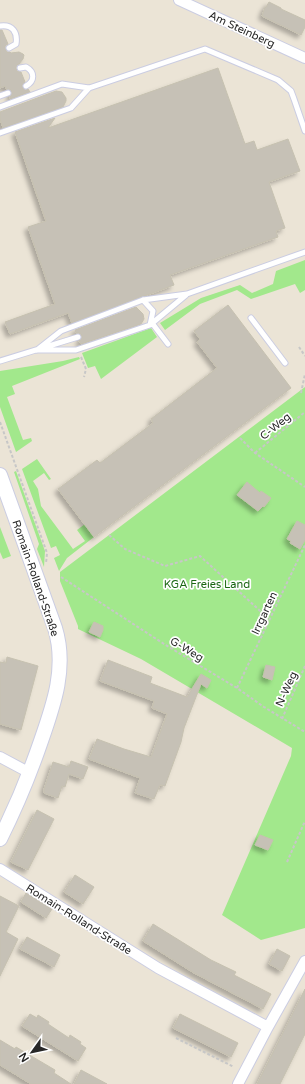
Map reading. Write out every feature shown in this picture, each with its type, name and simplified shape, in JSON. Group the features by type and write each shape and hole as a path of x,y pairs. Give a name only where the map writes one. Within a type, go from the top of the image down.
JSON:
{"main road":[{"name":"Romain-Rolland-Straße","path":"0,476 58,637 60,659 58,688 50,713 30,773 18,803 0,839"}],"street":[{"name":"Am Steinberg","path":"179,0 305,58"},
{"path":"0,757 30,773"},
{"name":"Romain-Rolland-Straße","path":"0,870 158,968 268,1027"},
{"path":"238,1084 305,961"}],"lane":[{"path":"0,26 6,25 10,27 16,35 16,44 9,48"},
{"path":"0,107 62,84 89,88 205,49 278,80 291,92 305,131"},
{"path":"20,68 26,66 32,73 32,82 26,86"},
{"path":"0,133 71,108 89,88"},
{"path":"0,96 8,93"},
{"path":"37,350 61,331 143,300 187,294 305,252"},
{"path":"37,350 78,350 151,324 187,294"},
{"path":"143,300 152,311 151,324 168,344"},
{"path":"251,318 285,363"},
{"path":"0,361 78,337"}],"path":[{"path":"299,347 305,356"},
{"path":"78,350 86,369 84,377"},
{"path":"301,392 305,374"},
{"name":"C-Weg","path":"255,453 305,412"},
{"path":"0,422 48,553 46,568"},
{"path":"240,438 255,453 305,487"},
{"path":"109,535 125,549 165,566 200,556 269,619"},
{"name":"Irrgarten","path":"237,688 305,545"},
{"name":"G-Weg","path":"61,577 164,644 237,688 282,719 305,732"},
{"name":"N-Weg","path":"282,719 305,666"},
{"path":"287,862 305,821"},
{"path":"176,1038 244,1072"}],"green space":[{"path":"305,260 305,290 300,293 295,284 251,299 237,290 200,304 165,330 160,323 201,298 240,285 252,293 273,284 276,271"},
{"path":"151,328 157,337 101,379 95,366 88,368 82,353"},
{"path":"79,357 80,359 12,386 15,394 7,397 23,440 31,438 32,441 16,452 0,407 0,371"},
{"name":"KGA Freies Land","path":"305,387 305,928 261,940 222,915 291,756 292,748 141,659 78,629 60,581 60,572"},
{"path":"37,459 51,479 49,480 44,473 33,481 38,489 41,506 73,549 85,541 77,530 85,524 94,537 67,558 59,571 54,558 60,555 56,546 51,548 22,469"},
{"path":"16,471 45,551 44,567 37,549 39,544 14,472"},
{"path":"0,527 11,556 3,559 0,552"}],"building":[{"path":"269,2 305,20 305,27 301,35 262,16 265,7"},
{"path":"0,30 2,30 8,44 5,46 7,52 19,52 24,55 23,59 16,68 17,71 21,72 25,82 22,85 23,88 25,90 28,89 30,92 10,99 12,93 11,90 6,89 5,86 0,88"},
{"path":"218,68 245,144 254,141 257,150 288,139 300,171 269,182 285,228 276,231 278,237 170,275 174,285 72,323 68,313 10,334 5,322 55,304 28,227 46,221 15,132 55,118 48,128"},
{"path":"56,91 62,92 66,98 63,107 3,128 0,119 0,112"},
{"path":"228,305 291,388 94,537 58,489 97,460 100,463 153,423 151,419 217,368 197,342 200,339 194,331"},
{"path":"136,307 143,314 144,319 141,324 81,344 79,341 82,338 82,335 76,333 75,330"},
{"path":"247,482 260,493 261,491 271,498 264,507 263,506 258,511 237,495"},
{"path":"297,521 305,525 305,540 300,549 290,543 291,541 287,539"},
{"path":"94,622 103,626 100,637 89,632"},
{"path":"7,657 38,666 21,730 0,724 0,662 6,663"},
{"path":"108,660 152,677 150,683 187,697 201,674 211,680 207,688 201,684 184,728 181,742 165,786 160,785 154,799 135,793 140,778 89,759 97,739 151,757 167,714 152,708 154,701 100,681"},
{"path":"266,665 275,667 272,680 263,677"},
{"path":"71,761 88,767 83,779 69,774 65,787 62,786 58,798 44,793 53,762 69,767"},
{"path":"37,810 54,819 28,870 11,862"},
{"path":"260,835 273,840 268,850 255,845"},
{"path":"75,875 94,887 83,904 64,892"},
{"path":"26,893 52,909 46,918 21,902"},
{"path":"0,896 19,906 6,932 18,939 0,976"},
{"path":"153,924 211,960 236,972 234,975 271,994 263,1009 194,973 143,941"},
{"path":"27,937 60,955 54,967 20,949"},
{"path":"277,949 290,956 282,971 269,964"},
{"path":"305,989 305,1034 280,1084 257,1084"},
{"path":"30,1014 37,1018 38,1015 49,1022 48,1024 69,1038 70,1035 81,1042 80,1044 86,1048 78,1061 22,1026"},
{"path":"180,1014 238,1043 231,1057 173,1028"},
{"path":"0,1040 15,1049 16,1047 55,1070 54,1073 71,1084 31,1084 0,1065"},
{"path":"81,1070 107,1084 74,1084"}]}
